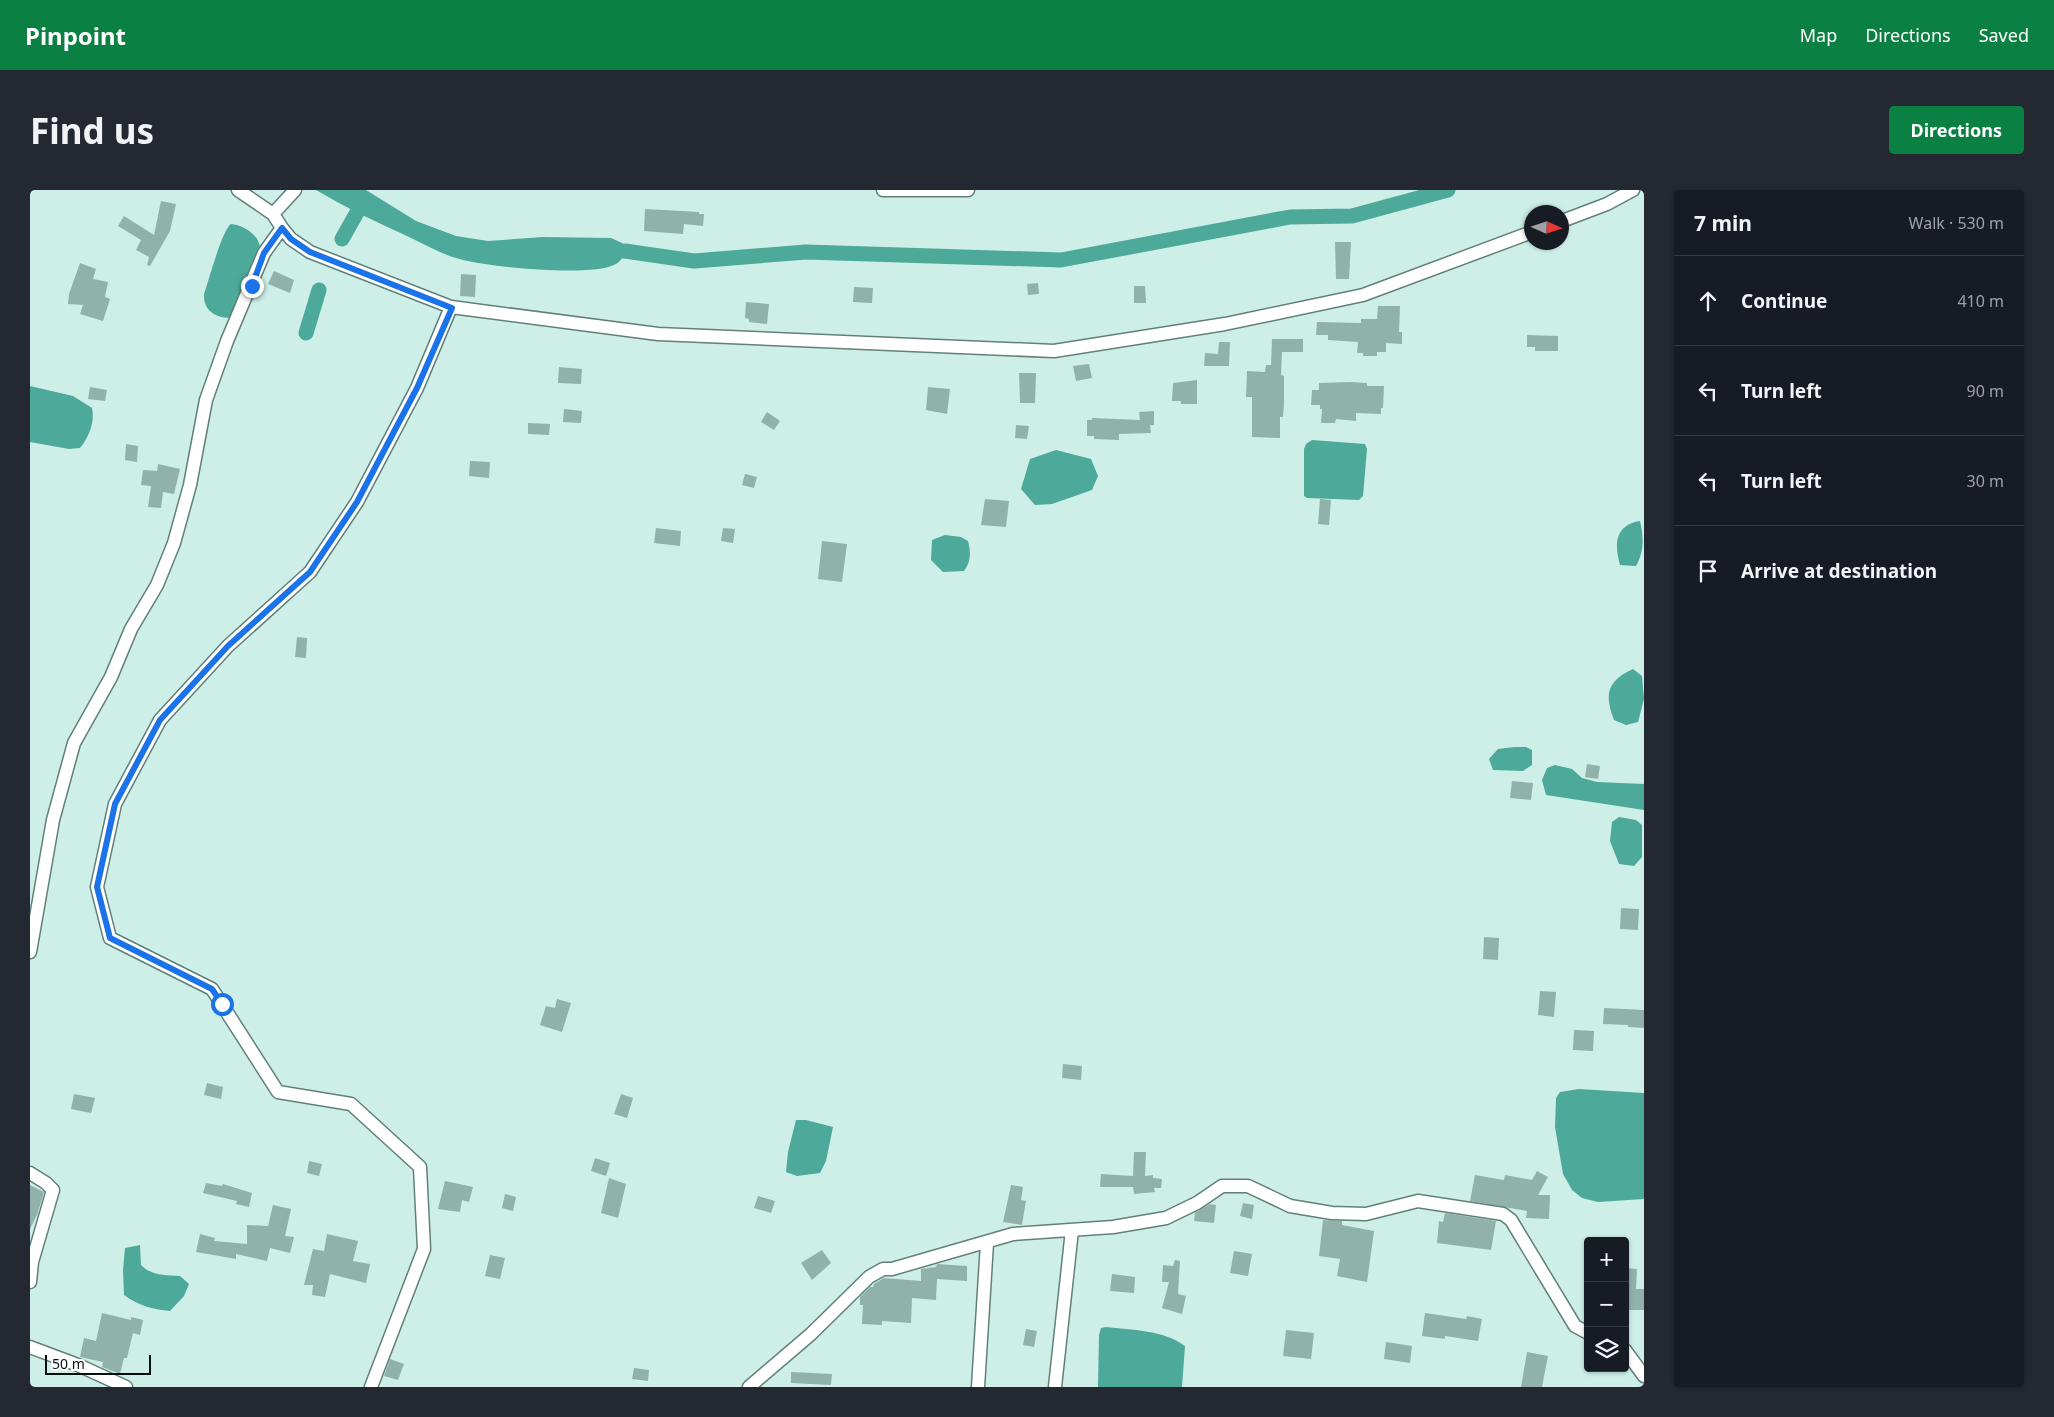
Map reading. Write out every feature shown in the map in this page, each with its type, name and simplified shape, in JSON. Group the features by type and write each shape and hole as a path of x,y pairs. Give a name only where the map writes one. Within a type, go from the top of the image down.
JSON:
{"street":[{"path":"238,190 273,214 291,239 310,252 452,308 658,334 1054,351 1225,324 1363,295 1524,235"},
{"path":"273,214 295,190"},
{"path":"883,190 968,190"},
{"path":"1569,218 1607,204 1633,190"},
{"path":"30,952 53,820 74,743 111,677 131,629 157,585 174,543 190,485 209,391 226,341 264,253 282,228"},
{"path":"371,1387 424,1249 420,1167 352,1104 278,1092 212,989 110,938 97,887 115,804 160,720 228,646 310,572 357,502 417,388 452,308"},
{"path":"30,1172 53,1190 32,1262 30,1282"},
{"path":"748,1387 811,1334 869,1277 884,1270 1013,1234 1113,1227 1166,1218 1197,1203 1222,1186 1248,1186 1290,1206 1332,1213 1366,1214 1418,1202 1503,1214 1511,1220 1575,1326 1584,1331"},
{"path":"1055,1387 1072,1230"},
{"path":"978,1387 986,1243"},
{"path":"30,1347 78,1365 126,1387"},
{"path":"1629,1355 1644,1376"}],"shaded area":[{"path":"316,190 366,190 416,221 456,236 488,241 543,237 611,238 622,243 624,253 620,261 601,269 561,270 489,265 439,252"},
{"path":"231,224 251,232 258,240 260,250 252,274 230,318 225,318 215,315 208,309 204,300 204,294 220,245 227,228"},
{"path":"30,386 73,396 92,408 93,419 91,429 80,448 69,449 30,442"},
{"path":"1312,440 1365,444 1367,449 1363,496 1359,500 1307,498 1304,496 1304,449 1306,444"},
{"path":"1056,450 1091,459 1098,476 1092,490 1052,504 1035,505 1021,489 1030,459"},
{"path":"1640,521 1642,545 1639,561 1636,566 1620,565 1617,550 1618,537 1625,527"},
{"path":"945,535 961,537 968,541 970,557 964,571 943,572 931,560 932,540"},
{"path":"1633,669 1642,676 1644,699 1638,722 1626,725 1614,720 1609,696 1610,689 1618,678"},
{"path":"1526,747 1532,750 1532,765 1523,771 1493,770 1489,759 1498,749"},
{"path":"1555,765 1572,769 1582,778 1597,782 1644,784 1644,810 1546,795 1542,780 1547,768"},
{"path":"1619,817 1636,820 1642,825 1642,857 1634,866 1619,864 1610,841 1612,822"},
{"path":"1579,1089 1644,1093 1644,1199 1598,1202 1582,1198 1572,1190 1563,1174 1555,1127 1556,1098 1560,1092"},
{"path":"796,1120 806,1120 833,1127 826,1161 820,1173 797,1176 786,1172 788,1152"},
{"path":"140,1245 141,1265 145,1269 159,1274 180,1276 189,1284 184,1296 170,1311 146,1306 124,1295 123,1270 125,1248"},
{"path":"1106,1327 1157,1334 1185,1346 1182,1387 1098,1387 1099,1335 1101,1328"}],"building":[{"path":"161,201 176,204 170,231 150,266 147,265 149,257 136,250 141,240 118,226 124,216 154,235"},
{"path":"645,209 699,212 699,214 704,214 703,226 684,224 683,234 644,231"},
{"path":"1335,242 1351,242 1349,279 1336,279"},
{"path":"80,263 96,269 93,279 108,282 105,297 110,299 103,321 80,314 83,305 68,304 69,294"},
{"path":"274,271 294,280 290,293 268,284"},
{"path":"461,274 476,275 475,297 460,296"},
{"path":"1038,283 1039,294 1028,295 1027,284"},
{"path":"1134,286 1145,286 1146,303 1134,303"},
{"path":"854,287 873,288 872,303 853,302"},
{"path":"746,302 769,304 767,324 749,322 749,319 745,318"},
{"path":"1378,306 1400,306 1399,332 1402,332 1402,344 1386,343 1386,352 1377,352 1377,356 1363,356 1363,353 1357,353 1358,342 1328,340 1328,335 1316,335 1317,322 1361,323 1361,319 1377,319"},
{"path":"1527,335 1558,336 1558,351 1535,351 1535,347 1527,347"},
{"path":"1272,339 1303,339 1303,352 1282,352 1281,375 1284,376 1284,404 1283,417 1280,417 1280,438 1252,437 1252,397 1246,397 1247,371 1265,372 1266,365 1271,365"},
{"path":"1219,342 1230,342 1229,366 1204,366 1205,353 1218,354"},
{"path":"1089,364 1092,378 1076,381 1073,366"},
{"path":"559,367 582,369 581,384 558,383"},
{"path":"1019,373 1036,373 1035,403 1020,403"},
{"path":"1197,380 1197,404 1181,404 1181,401 1172,401 1173,383"},
{"path":"1319,383 1367,383 1367,386 1384,386 1381,414 1356,413 1356,421 1336,419 1335,423 1321,423 1322,409 1320,409 1320,405 1311,405 1312,390 1319,390"},
{"path":"90,387 107,390 105,401 88,399"},
{"path":"928,387 950,389 947,414 926,410"},
{"path":"564,409 582,411 581,423 563,422"},
{"path":"1154,411 1154,425 1150,425 1151,433 1119,434 1119,440 1094,439 1094,436 1087,436 1087,420 1092,420 1092,418 1140,420 1139,412"},
{"path":"767,412 780,421 774,430 761,422"},
{"path":"528,423 550,424 549,435 528,434"},
{"path":"1016,425 1029,426 1027,439 1015,438"},
{"path":"126,444 138,446 137,462 125,460"},
{"path":"470,461 490,462 489,478 469,476"},
{"path":"158,464 180,469 174,494 163,492 161,508 148,507 151,486 141,485 143,470 157,471"},
{"path":"745,474 757,477 754,488 742,485"},
{"path":"985,499 1009,501 1006,527 981,525"},
{"path":"1320,499 1331,500 1329,525 1318,524"},
{"path":"656,528 681,531 680,546 654,543"},
{"path":"723,528 735,529 733,543 721,541"},
{"path":"822,541 847,544 842,582 818,579"},
{"path":"297,637 307,638 306,658 295,657"},
{"path":"1587,764 1600,766 1598,779 1585,777"},
{"path":"1512,781 1533,783 1531,800 1510,798"},
{"path":"1621,908 1639,909 1638,930 1620,929"},
{"path":"1484,937 1499,938 1498,960 1483,959"},
{"path":"1540,991 1556,992 1554,1017 1538,1015"},
{"path":"557,999 571,1003 562,1032 540,1025 546,1006 555,1008"},
{"path":"1604,1008 1644,1010 1644,1028 1603,1024"},
{"path":"1574,1030 1594,1031 1593,1051 1573,1050"},
{"path":"1063,1064 1082,1066 1081,1080 1062,1078"},
{"path":"207,1083 223,1087 221,1099 204,1095"},
{"path":"74,1094 95,1098 91,1113 71,1109"},
{"path":"621,1094 633,1098 627,1118 614,1114"},
{"path":"1134,1152 1146,1152 1145,1176 1153,1175 1153,1178 1162,1179 1161,1188 1154,1188 1155,1192 1134,1194 1133,1187 1100,1187 1101,1174 1133,1176"},
{"path":"595,1158 610,1163 606,1176 591,1171"},
{"path":"309,1161 322,1164 319,1176 307,1173"},
{"path":"1537,1171 1548,1177 1538,1195 1550,1195 1549,1219 1526,1218 1527,1211 1470,1201 1475,1175 1504,1180 1505,1175 1532,1180"},
{"path":"609,1178 626,1184 618,1218 601,1213"},
{"path":"445,1181 473,1187 469,1202 462,1200 460,1212 438,1209"},
{"path":"206,1183 222,1186 223,1184 252,1193 249,1207 236,1204 237,1201 203,1193"},
{"path":"30,1185 44,1192 37,1215 30,1229"},
{"path":"1011,1185 1023,1187 1021,1200 1026,1201 1022,1225 1003,1222"},
{"path":"505,1194 516,1197 513,1211 502,1208"},
{"path":"758,1196 775,1201 771,1213 754,1208"},
{"path":"1243,1203 1254,1205 1252,1219 1240,1216"},
{"path":"1210,1204 1216,1205 1214,1223 1194,1221 1195,1213"},
{"path":"273,1205 291,1209 285,1236 294,1237 290,1253 270,1248 267,1261 236,1254 236,1259 196,1252 200,1234 215,1238 214,1241 247,1244 247,1225 268,1226"},
{"path":"1445,1213 1496,1221 1491,1250 1437,1243 1439,1221 1443,1222"},
{"path":"1323,1220 1342,1221 1342,1225 1374,1231 1367,1282 1337,1276 1340,1259 1319,1256"},
{"path":"327,1234 358,1241 353,1261 370,1264 366,1283 330,1274 325,1297 312,1295 313,1285 304,1285 313,1249 324,1251"},
{"path":"822,1250 831,1263 812,1280 801,1263"},
{"path":"1234,1251 1252,1254 1248,1276 1230,1273"},
{"path":"490,1255 505,1258 500,1279 485,1276"},
{"path":"1175,1260 1180,1261 1178,1294 1186,1296 1182,1314 1162,1308 1169,1282 1162,1282 1163,1265 1173,1266"},
{"path":"937,1264 967,1266 967,1281 937,1279 936,1300 912,1298 911,1323 882,1321 882,1325 862,1324 863,1305 860,1305 860,1297 870,1287 873,1287 874,1284 884,1278 921,1281 921,1269 936,1267"},
{"path":"1629,1268 1637,1269 1636,1289 1644,1289 1644,1310 1629,1310"},
{"path":"1112,1274 1135,1277 1134,1293 1110,1291"},
{"path":"102,1313 131,1320 131,1317 143,1320 140,1335 133,1333 127,1358 124,1358 120,1374 102,1367 103,1362 80,1357 84,1338 96,1341"},
{"path":"1425,1313 1466,1319 1467,1316 1482,1319 1478,1341 1445,1336 1445,1339 1422,1336"},
{"path":"1026,1329 1037,1331 1034,1347 1023,1345"},
{"path":"1286,1330 1314,1333 1311,1359 1283,1356"},
{"path":"1386,1342 1412,1346 1410,1363 1384,1359"},
{"path":"1527,1352 1548,1356 1542,1387 1521,1387"},
{"path":"390,1359 404,1364 398,1380 384,1376"},
{"path":"634,1368 649,1370 648,1381 632,1379"},
{"path":"791,1372 832,1374 831,1385 791,1383"}],"waterway":[{"path":"605,251 625,251 694,261 806,252 1061,260 1290,217 1352,216 1448,190"},
{"path":"342,239 364,200"},
{"path":"306,333 319,290"}],"route":[{"path":"222,1004 212,989 110,938 97,887 115,804 160,720 228,646 310,572 357,502 417,388 452,308 310,252 291,239 282,228 264,253 252,286"}]}
